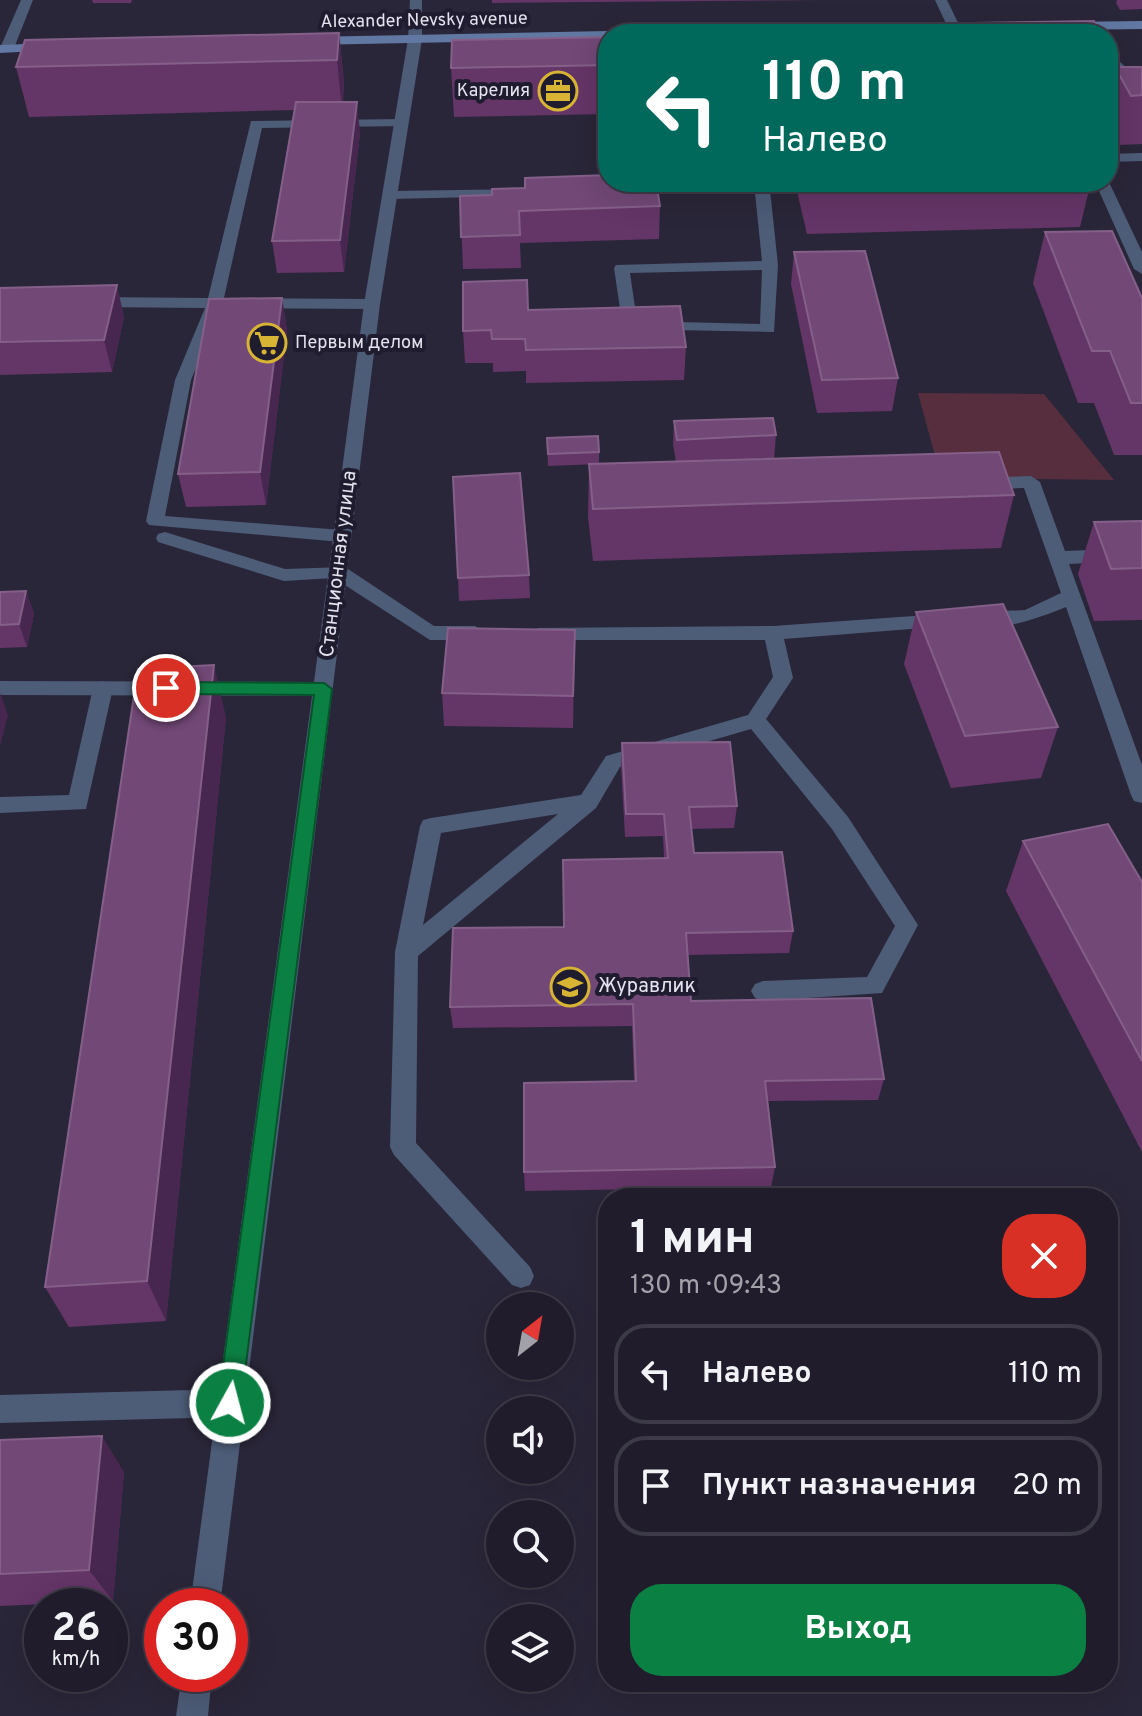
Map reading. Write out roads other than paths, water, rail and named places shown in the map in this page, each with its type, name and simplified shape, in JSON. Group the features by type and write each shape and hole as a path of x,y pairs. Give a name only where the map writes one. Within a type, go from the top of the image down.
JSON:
{"main road":[{"path":"1118,27 1142,25"},
{"name":"Alexander Nevsky avenue","path":"289,42 598,35"},
{"path":"4,48 70,47"}],"street":[{"path":"4,48 27,0"},
{"name":"Станционная улица","path":"207,1588 324,689 341,536 372,304 415,39 416,0"},
{"path":"941,0 953,24"},
{"path":"1118,65 1142,90"},
{"path":"341,536 155,521 183,380 215,303 256,124 401,123"},
{"path":"1118,158 1142,157"},
{"path":"390,195 529,192"},
{"path":"769,192 770,265 768,329 629,326 622,268 770,265"},
{"path":"1107,192 1142,269"},
{"path":"77,302 372,304"},
{"path":"967,485 1031,482 1142,795"},
{"path":"165,538 284,575 338,571 430,633 492,633"},
{"path":"1057,558 1142,554"},
{"path":"524,633 773,633 1028,616 1070,597"},
{"path":"407,952 588,802 613,761 755,720 783,678 773,633"},
{"path":"0,688 324,689"},
{"path":"0,805 78,803 103,688"},
{"path":"755,720 840,823 907,925 874,986 763,991"},
{"path":"521,1276 403,1147 407,952 431,826 588,802"},
{"path":"0,1409 230,1403"},
{"path":"192,1716 195,1692"}],"place":[{"name":"Карелия","path":"558,91"},
{"name":"Первым делом","path":"267,343"},
{"name":"Журавлик","path":"570,987"}]}
